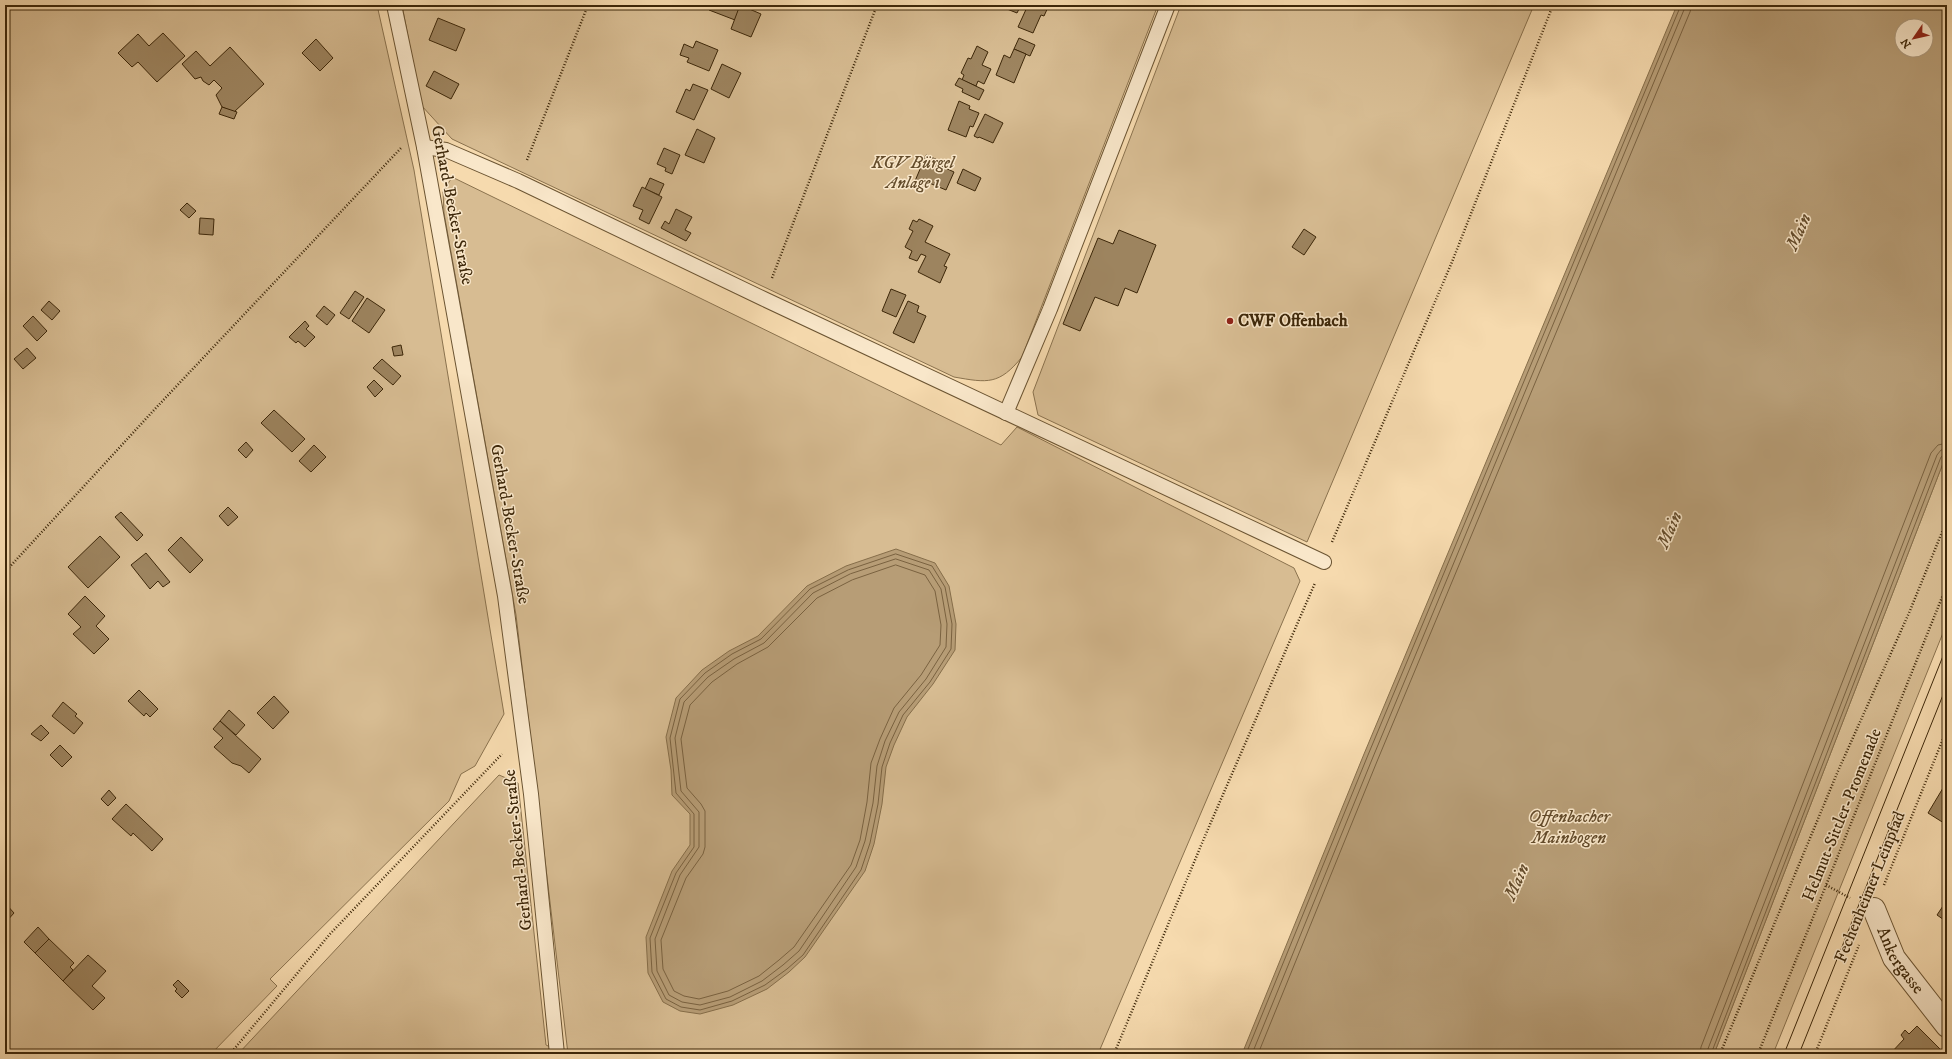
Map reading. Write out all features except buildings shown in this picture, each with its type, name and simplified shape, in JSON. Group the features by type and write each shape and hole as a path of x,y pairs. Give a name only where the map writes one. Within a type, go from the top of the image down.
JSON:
{"street":[{"name":"Ankergasse","path":"1874,909 1894,958 1947,1026"}],"lane":[{"name":"Gerhard-Becker-Straße","path":"394,5 424,147 505,596 531,794 557,1054"},
{"path":"1006,413 1050,309 1168,5"},
{"path":"424,147 446,150 518,181 764,300 1324,562"}],"path":[{"path":"518,181 588,5"},
{"path":"764,300 877,5"},
{"path":"1114,1054 1205,836 1452,262 1553,5"},
{"path":"5,572 154,410 404,145 424,147"},
{"path":"1720,1054 1838,771 1909,614 1947,520"},
{"name":"Helmut-Sittler-Promenade","path":"1758,1054 1947,585"},
{"name":"Fechenheimer Leinpfad","path":"1815,1054 1947,729"},
{"path":"230,1054 330,934 503,753 524,743"}],"green space":[{"path":"5,5 377,5 414,170 504,714 475,766 461,774 449,801 270,979 277,986 211,1054 5,1054"},
{"name":"KGV Bürgel Anlage 1","path":"402,5 1158,5 1022,357 1006,373 992,380 984,381 954,377 452,139 421,105"},
{"name":"CWF Offenbach","path":"1181,5 1534,5 1307,542 1038,415 1033,392"},
{"path":"452,177 1001,445 1017,427 1294,568 1300,581 1098,1054 568,1054 516,615 444,213 443,192"},
{"path":"1947,453 1947,623 1773,1054 1714,1054"},
{"path":"499,775 518,783 546,1045 565,1054 238,1054"}],"water":[{"name":"Offenbacher Mainbogen","path":"1677,5 1947,5 1947,453 1714,1054 1242,1054 1364,754"},
{"path":"896,549 935,563 949,586 956,624 955,650 933,684 907,717 894,745 886,767 882,804 874,844 865,871 805,957 767,989 733,1005 700,1014 680,1011 663,1002 648,973 646,937 672,871 690,845 690,814 672,795 671,770 666,737 676,698 702,670 729,651 758,636 807,586 846,566"}],"tram line":[{"path":"1784,1054 1947,646"},
{"path":"1799,1054 1947,685"}],"place":[{"name":"CWF Offenbach","path":"1230,321"}],"water label":[{"name":"Main","path":"1799,232"},
{"name":"Main","path":"1670,530"},
{"name":"Main","path":"1517,882"}]}
